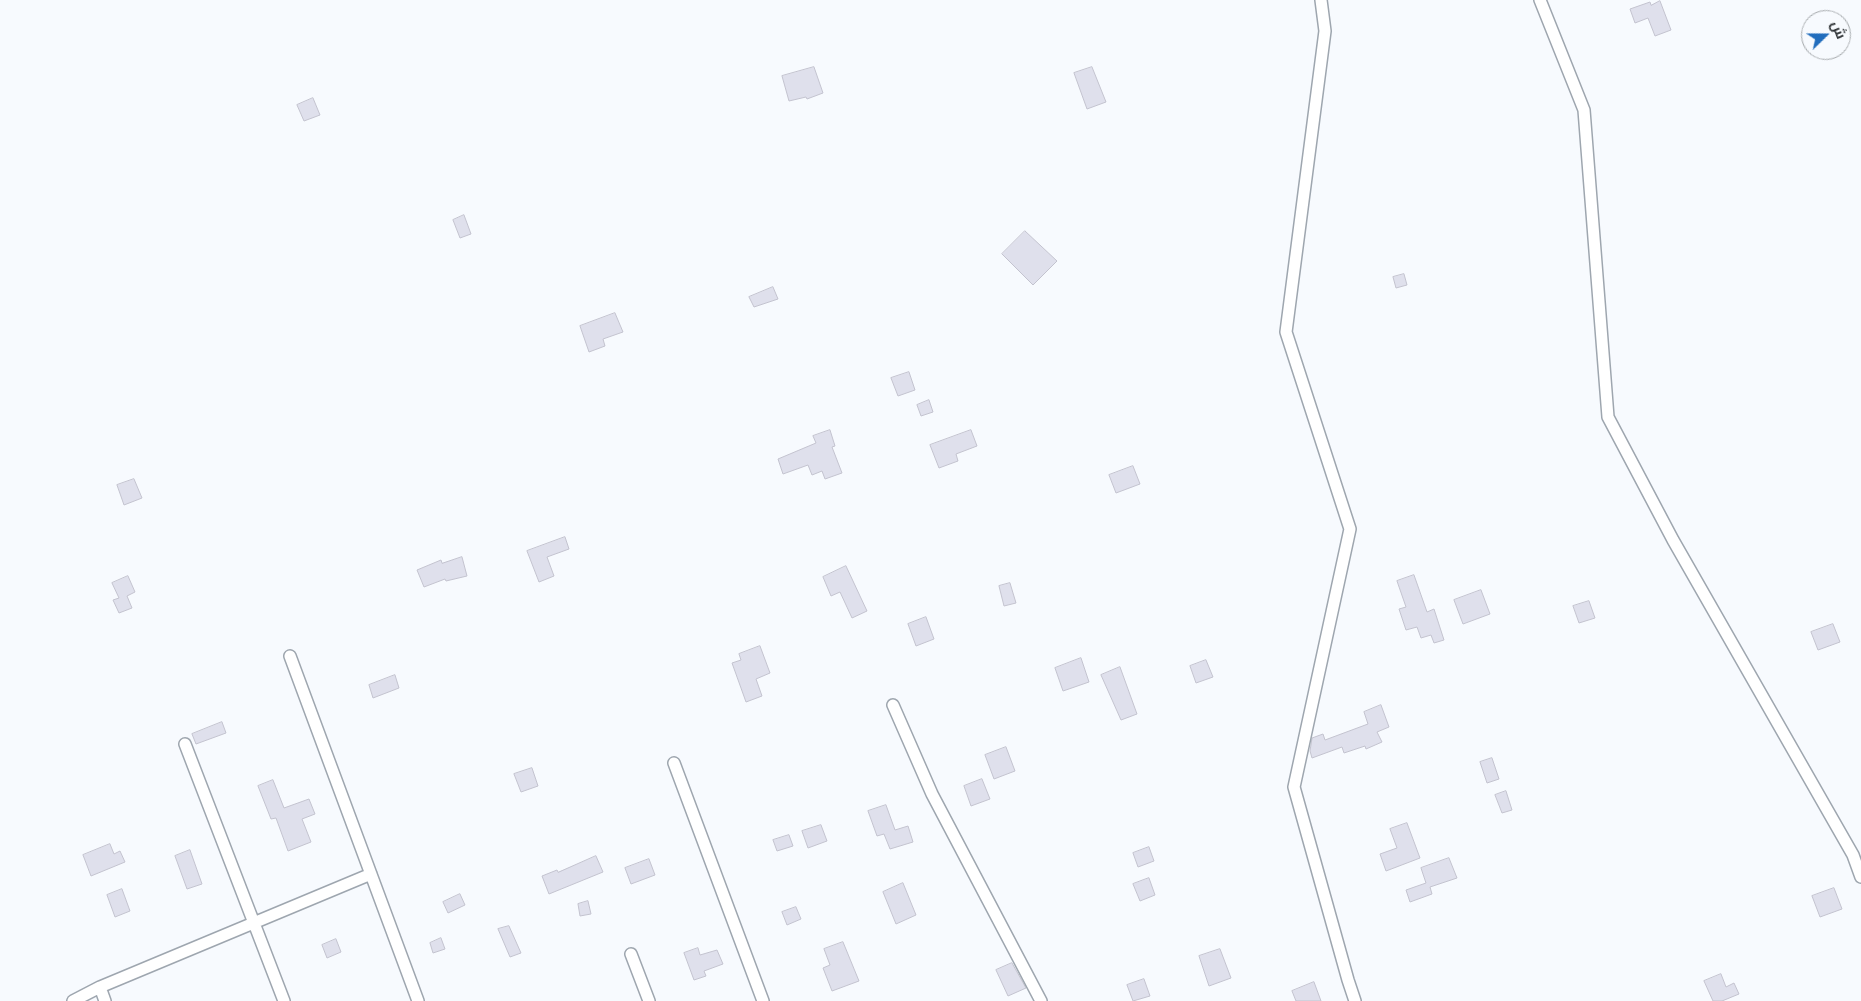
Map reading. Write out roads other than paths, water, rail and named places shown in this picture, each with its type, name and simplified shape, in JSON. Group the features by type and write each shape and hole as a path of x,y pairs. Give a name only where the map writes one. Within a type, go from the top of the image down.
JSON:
{"street":[{"path":"1321,0 1325,30 1286,332 1350,529 1294,787 1355,1001"},
{"path":"1540,0 1584,110 1608,417 1673,540 1853,855 1861,877"},
{"path":"290,656 418,1001"},
{"path":"893,704 932,794 1041,1001"},
{"path":"185,744 284,1001"},
{"path":"674,763 763,1001"},
{"path":"74,1001 100,987 371,874"},
{"path":"632,954 649,1001"},
{"path":"100,987 105,1001"}]}
